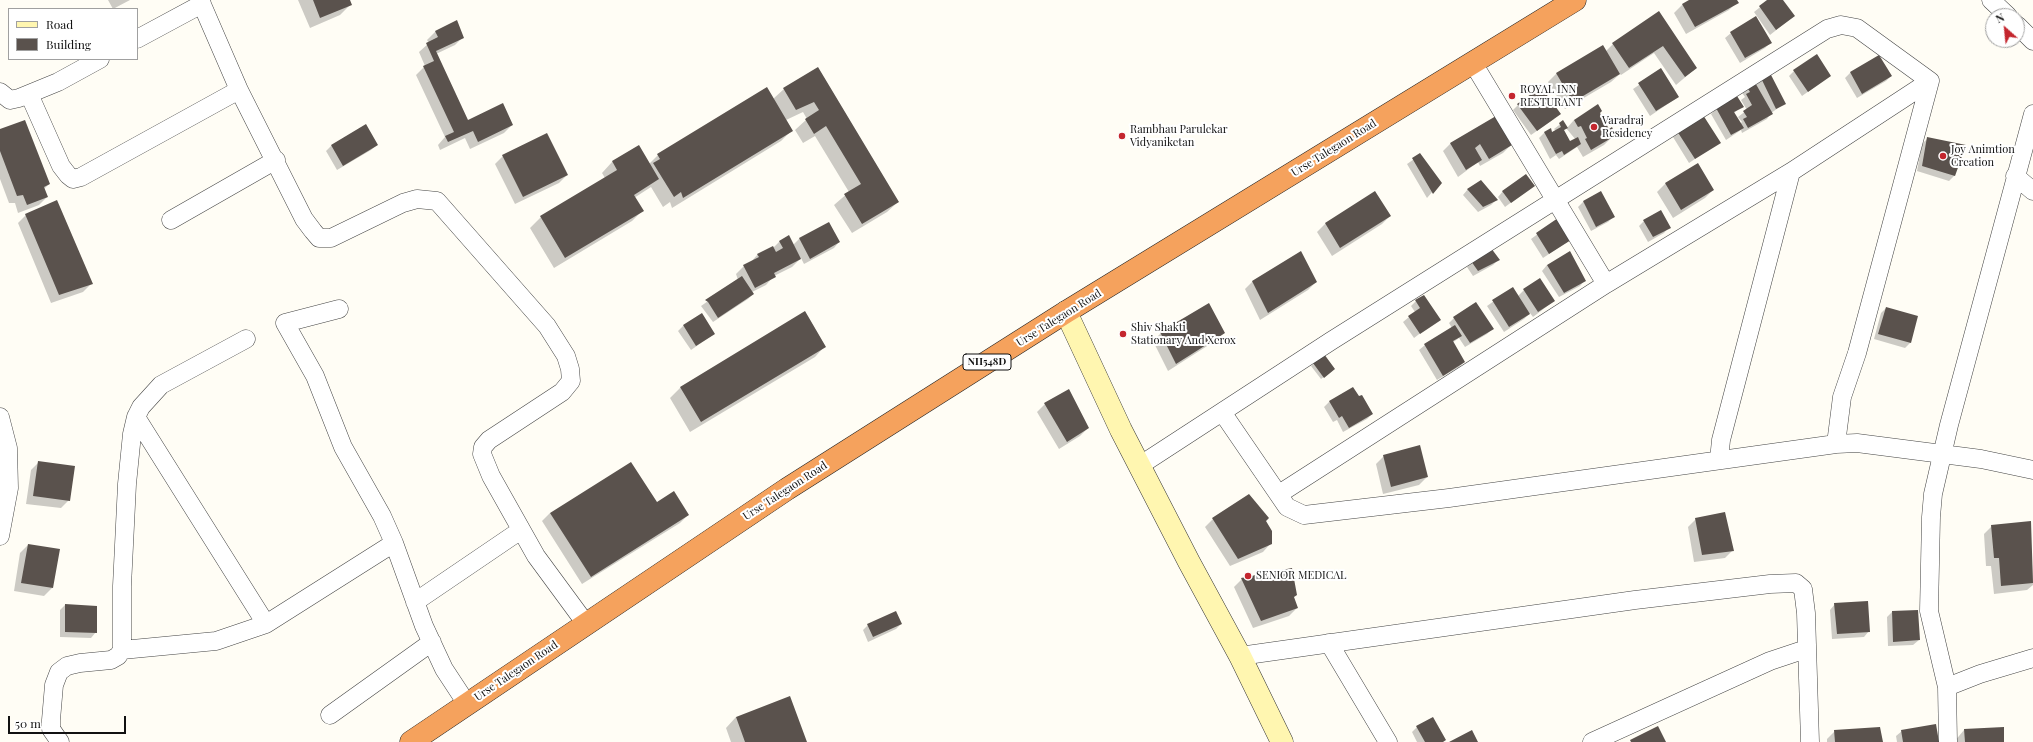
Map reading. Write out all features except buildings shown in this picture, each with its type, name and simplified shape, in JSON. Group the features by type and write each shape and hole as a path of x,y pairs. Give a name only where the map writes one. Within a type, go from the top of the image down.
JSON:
{"highway":[{"name":"Urse Talegaon Road","path":"417,740 467,704 786,489 1066,312 1575,0"}],"street":[{"path":"1991,0 2000,8"},
{"path":"138,38 201,2 239,90 276,160 304,219 320,238 331,238 403,203 417,199 437,201 547,326 566,356 570,369 571,382 562,392 489,440 483,447 482,454 491,476 536,556 586,624"},
{"path":"1140,466 1331,341 1827,29 1841,25 1857,28 1930,81"},
{"path":"2025,32 2033,40"},
{"path":"0,92 10,100 19,98 58,82 98,60"},
{"path":"1473,63 1606,284"},
{"path":"1279,494 1606,284 1791,172 1930,81"},
{"path":"1836,444 1842,397 1865,323 1930,81"},
{"path":"29,94 61,166 73,179 81,177 239,90"},
{"path":"1948,742 1947,687 1929,611 1933,494 1942,454 2015,176 2033,114"},
{"path":"170,220 276,160"},
{"path":"1719,460 1721,440 1791,172"},
{"path":"2015,176 2033,191"},
{"path":"339,309 285,323 315,376 343,447 382,516 394,543 415,602 444,669 467,704"},
{"path":"1066,312 1140,466 1240,656 1282,742"},
{"path":"60,742 51,729 50,720 54,685 59,672 67,666 80,663 111,660 118,656 122,650 122,586 127,484 132,434 136,417 141,407 161,386 246,339"},
{"path":"1222,412 1288,507 1304,515 1449,498 1836,444 1857,443 1981,459 2033,470"},
{"path":"0,417 8,448 9,488 0,536"},
{"path":"136,417 266,624"},
{"path":"415,602 521,530"},
{"path":"122,650 216,641 266,624 394,543"},
{"path":"1240,656 1635,600 1770,584 1796,583 1803,589 1806,613 1810,742"},
{"path":"330,715 432,642"},
{"path":"1328,643 1388,742"},
{"path":"1592,742 1617,736 1770,661 1806,649"},
{"path":"1947,687 1980,674 2033,658"}],"place":[{"name":"ROYAL INN RESTURANT","path":"1512,96"},
{"name":"Varadraj Residency","path":"1594,127"},
{"name":"Rambhau Parulekar Vidyaniketan","path":"1122,136"},
{"name":"Joy Animtion Creation","path":"1943,156"},
{"name":"Shiv Shakti Stationary And Xerox","path":"1123,334"},
{"name":"SENIOR MEDICAL","path":"1248,576"}]}
